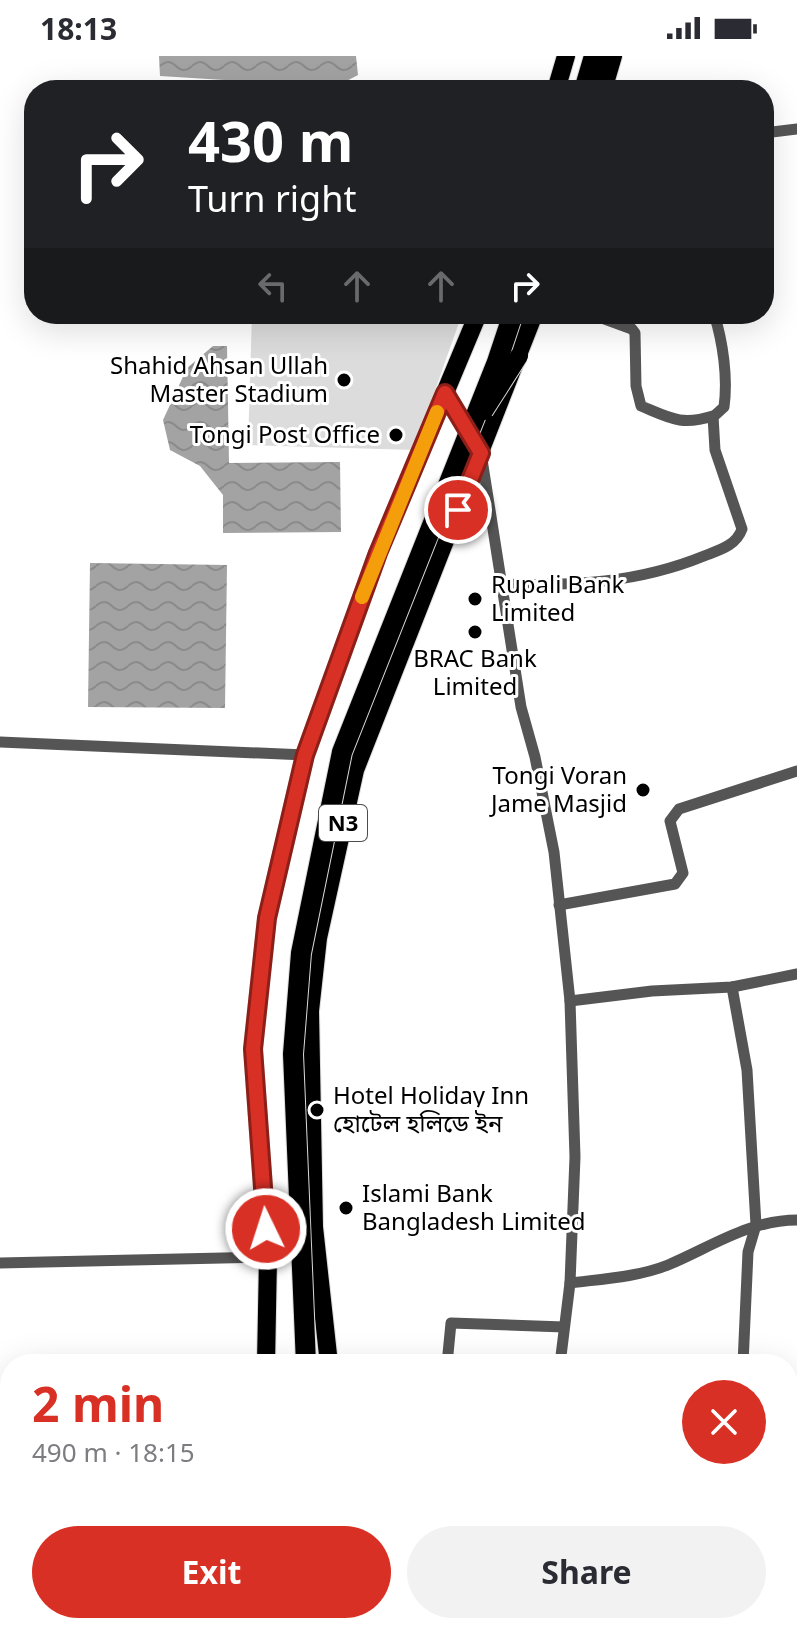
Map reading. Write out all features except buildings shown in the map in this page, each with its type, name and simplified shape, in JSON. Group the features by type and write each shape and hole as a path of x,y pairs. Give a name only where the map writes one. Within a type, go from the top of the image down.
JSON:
{"highway":[{"path":"559,80 566,56"},
{"path":"587,80 594,56"},
{"path":"606,80 613,56"},
{"name":"N3","path":"266,1354 268,1257 253,1049 267,918 305,755 378,553 474,324"},
{"path":"472,448 510,324"},
{"path":"306,1354 293,1054 301,953 342,752 472,448 519,356 530,324"},
{"name":"N3","path":"328,1354 314,1227 310,1011 318,938 355,770 472,448"}],"street":[{"path":"774,132 797,129"},
{"path":"618,324 635,333 636,386 641,406 674,420 693,422 713,417 724,407 726,392 716,324"},
{"path":"445,393 472,448 503,584 521,707 535,757 554,852 570,1001 575,1157 570,1283 561,1354"},
{"path":"503,584 552,585 631,579 680,566 727,547 739,537 742,529 715,450 713,417"},
{"path":"0,742 305,755"},
{"path":"559,905 675,884 683,873 670,821 679,809 797,771"},
{"path":"570,1001 652,991 732,987 797,974"},
{"path":"732,987 747,1070 756,1225 748,1252 743,1354"},
{"path":"570,1283 619,1277 665,1266 756,1225 797,1220"},
{"path":"0,1263 268,1257"},
{"path":"448,1354 451,1323 564,1327"}],"shaded area":[{"name":"Shahid Ahsan Ullah Master Stadium","path":"252,324 458,324 414,450 248,445"}],"water":[{"path":"159,56 356,56 358,75 348,80 224,80 160,76"},
{"path":"213,346 227,346 229,463 340,462 341,532 223,533 223,495 200,466 170,450 163,420 187,368"},
{"path":"90,563 227,565 225,708 88,707"}],"slow traffic":[{"path":"362,597 437,412"}],"place":[{"name":"Shahid Ahsan Ullah Master Stadium","path":"344,380"},
{"name":"Tongi Post Office","path":"396,435"},
{"name":"Rupali Bank Limited","path":"475,599"},
{"name":"BRAC Bank Limited","path":"475,632"},
{"name":"Tongi Voran Jame Masjid","path":"643,790"},
{"name":"Hotel Holiday Inn হোটেল হলিডে ইন","path":"317,1110"},
{"name":"Islami Bank Bangladesh Limited","path":"346,1208"}],"route":[{"path":"266,1229 253,1049 267,918 305,755 378,553 445,393 481,453 458,510"}]}
